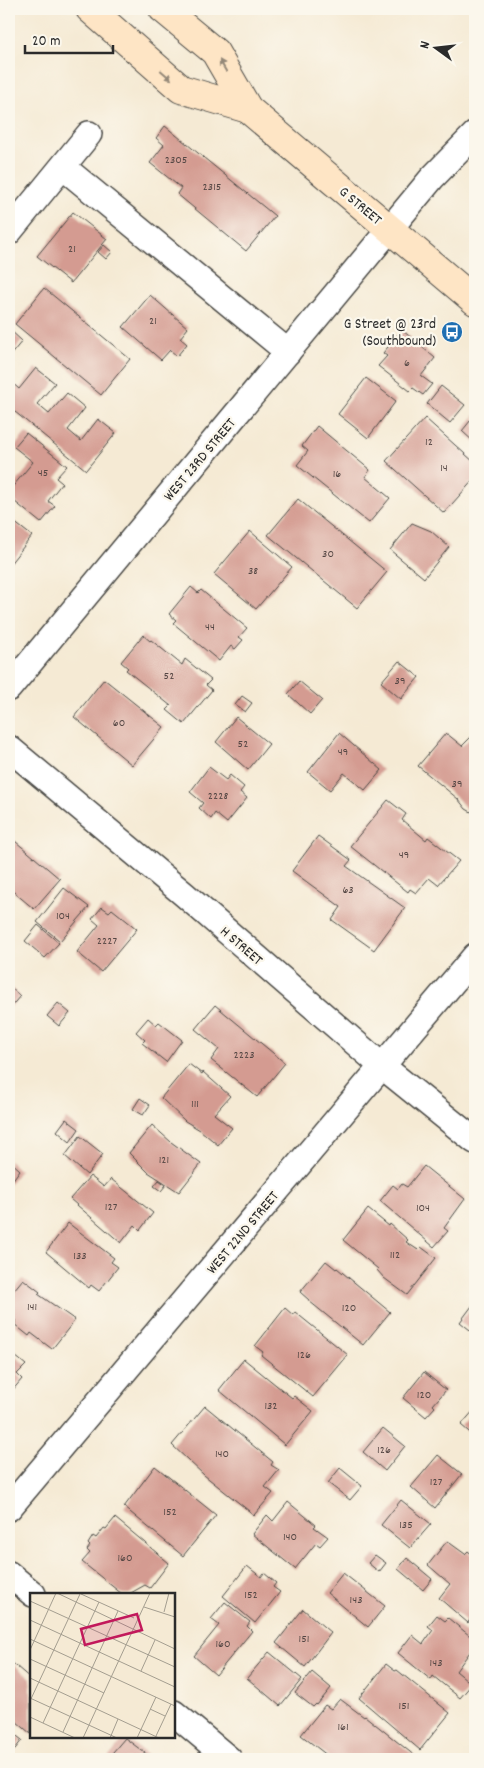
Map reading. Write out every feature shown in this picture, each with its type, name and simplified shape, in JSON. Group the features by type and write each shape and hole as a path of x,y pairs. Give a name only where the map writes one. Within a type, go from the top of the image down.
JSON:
{"main road":[{"name":"G STREET","path":"90,9 181,88 248,109"},
{"name":"G STREET","path":"162,9 215,52 248,109 475,301"}],"street":[{"path":"9,232 89,134"},
{"name":"WEST 23RD STREET","path":"9,688 432,178 475,134"},
{"path":"63,167 288,352"},
{"name":"H STREET","path":"9,748 185,895 382,1066 475,1141"},
{"name":"WEST 22ND STREET","path":"9,1508 475,956"},
{"path":"9,1574 32,1593"},
{"path":"175,1715 229,1759"}],"building":[{"path":"165,126 275,216 246,251 177,194 181,188 150,163 164,145 156,138"},
{"path":"73,212 107,239 71,283 37,256"},
{"path":"104,245 112,252 106,259 98,252"},
{"path":"44,288 130,359 101,395 15,324"},
{"path":"150,295 188,328 180,338 187,344 177,356 170,350 161,360 123,327"},
{"path":"9,329 22,341 9,357"},
{"path":"402,330 435,358 421,376 432,384 423,395 413,388 410,391 378,366 387,356 383,353"},
{"path":"36,368 55,383 37,404 49,414 67,393 85,408 68,430 81,441 98,419 116,433 86,470 9,407 9,380 19,389"},
{"path":"366,378 396,401 368,438 338,414"},
{"path":"441,386 465,405 450,423 427,404"},
{"path":"475,415 475,443 462,431"},
{"path":"425,418 475,463 475,478 444,513 386,461"},
{"path":"317,426 370,470 365,477 390,498 369,523 297,465 308,451 302,446"},
{"path":"26,433 67,466 56,478 62,483 48,501 55,506 41,523 9,497 9,491 33,462 14,447"},
{"path":"298,499 387,572 357,608 268,535"},
{"path":"9,518 32,536 9,565"},
{"path":"412,523 431,531 449,547 424,578 390,550"},
{"path":"250,531 292,567 256,609 214,574"},
{"path":"191,587 198,593 201,590 247,628 239,637 243,640 235,649 231,646 219,661 173,623 176,620 169,614"},
{"path":"143,635 182,665 185,659 211,680 206,685 212,690 184,724 167,710 171,706 126,670 128,668 121,662"},
{"path":"399,661 419,677 401,699 381,682"},
{"path":"104,679 164,727 132,765 74,717"},
{"path":"299,681 322,700 310,714 288,694"},
{"path":"242,696 252,703 245,712 235,705"},
{"path":"236,717 269,744 248,770 216,742"},
{"path":"339,733 382,770 365,790 344,773 330,790 308,772"},
{"path":"446,733 462,746 471,737 475,741 475,814 466,809 458,799 418,766"},
{"path":"209,767 226,780 230,775 244,787 240,792 247,798 227,823 215,813 211,819 199,808 203,803 190,792"},
{"path":"388,800 406,814 402,820 426,840 428,837 459,861 438,885 429,878 416,893 410,889 408,892 350,846"},
{"path":"9,836 60,879 34,909 9,888"},
{"path":"318,836 351,860 346,866 405,908 374,950 332,920 341,907 292,871"},
{"path":"64,888 89,907 60,941 37,922"},
{"path":"102,907 109,912 112,909 137,929 101,972 77,952 99,925 92,919"},
{"path":"38,925 59,943 45,958 25,941"},
{"path":"9,986 20,996 10,1008 9,1007"},
{"path":"58,1003 70,1013 59,1026 47,1016"},
{"path":"215,1005 285,1063 257,1097 211,1060 219,1049 195,1029"},
{"path":"148,1018 156,1025 159,1022 182,1040 166,1062 142,1043 145,1040 136,1032"},
{"path":"189,1064 202,1074 203,1072 230,1096 214,1114 232,1128 218,1145 200,1130 185,1121 161,1098"},
{"path":"140,1098 150,1105 143,1115 133,1109"},
{"path":"66,1119 79,1129 70,1142 57,1131"},
{"path":"152,1125 201,1164 179,1192 148,1172 129,1153"},
{"path":"80,1136 103,1154 87,1175 65,1156"},
{"path":"9,1160 20,1170 9,1185"},
{"path":"424,1166 465,1199 444,1228 448,1231 434,1247 380,1201 393,1185 398,1189 402,1184 407,1187"},
{"path":"90,1176 104,1187 111,1179 153,1213 140,1230 135,1225 121,1243 70,1199"},
{"path":"159,1180 166,1185 161,1191 154,1186"},
{"path":"368,1209 389,1226 390,1224 408,1240 406,1242 418,1250 421,1247 436,1258 407,1295 384,1278 378,1269 343,1240"},
{"path":"68,1223 114,1258 111,1262 118,1267 99,1291 91,1285 89,1288 46,1252"},
{"path":"326,1261 390,1312 363,1345 300,1292"},
{"path":"23,1279 40,1292 38,1294 75,1320 52,1349 31,1333 29,1336 14,1324 17,1322 9,1316 9,1296"},
{"path":"475,1302 475,1334 460,1322"},
{"path":"285,1308 293,1315 295,1312 348,1355 313,1397 261,1355 263,1352 255,1346"},
{"path":"9,1351 26,1365 17,1374 22,1379 11,1392 9,1390"},
{"path":"244,1359 292,1398 294,1396 313,1411 285,1445 219,1390"},
{"path":"424,1372 446,1390 433,1405 435,1407 426,1417 403,1398"},
{"path":"205,1406 273,1462 271,1465 279,1470 265,1487 273,1493 254,1515 204,1475 172,1445"},
{"path":"475,1409 475,1437 461,1425"},
{"path":"383,1428 405,1446 385,1471 363,1452"},
{"path":"438,1455 462,1474 435,1508 411,1487"},
{"path":"155,1466 216,1515 183,1556 124,1507"},
{"path":"340,1468 362,1486 350,1500 328,1483"},
{"path":"401,1500 431,1524 410,1548 381,1525"},
{"path":"288,1502 316,1525 314,1527 328,1537 320,1546 316,1543 295,1569 252,1534 267,1515 273,1521"},
{"path":"115,1518 169,1563 150,1588 145,1585 131,1593 121,1593 82,1562 90,1553 87,1550 90,1546 88,1544 93,1536 96,1538 104,1528 106,1529"},
{"path":"447,1541 465,1554 468,1551 475,1557 475,1622 471,1618 468,1623 439,1598 450,1584 428,1565"},
{"path":"375,1555 386,1563 379,1572 368,1563"},
{"path":"407,1558 432,1579 423,1590 398,1569"},
{"path":"247,1566 261,1577 264,1573 276,1583 273,1587 280,1592 255,1623 223,1596"},
{"path":"343,1573 385,1606 368,1627 327,1593"},
{"path":"225,1602 250,1622 247,1626 252,1631 216,1675 194,1656 219,1625 211,1619"},
{"path":"303,1609 331,1633 305,1667 276,1643"},
{"path":"437,1615 445,1621 448,1618 475,1640 475,1645 456,1671 472,1684 460,1698 433,1676 431,1680 398,1653 412,1635 423,1644 433,1630 428,1626"},
{"path":"269,1652 302,1679 280,1706 247,1678"},
{"path":"9,1660 30,1678 30,1733 9,1715"},
{"path":"386,1664 395,1671 397,1670 450,1713 420,1750 359,1698"},
{"path":"312,1672 331,1688 317,1705 313,1707 295,1693"},
{"path":"340,1699 365,1716 415,1756 412,1759 326,1759 328,1756 301,1735 325,1705 331,1709"},
{"path":"9,1730 22,1740 9,1757"},
{"path":"125,1738 149,1756 146,1759 107,1759"}],"place":[{"name":"G Street @ 23rd (Southbound)","path":"452,332"}]}
